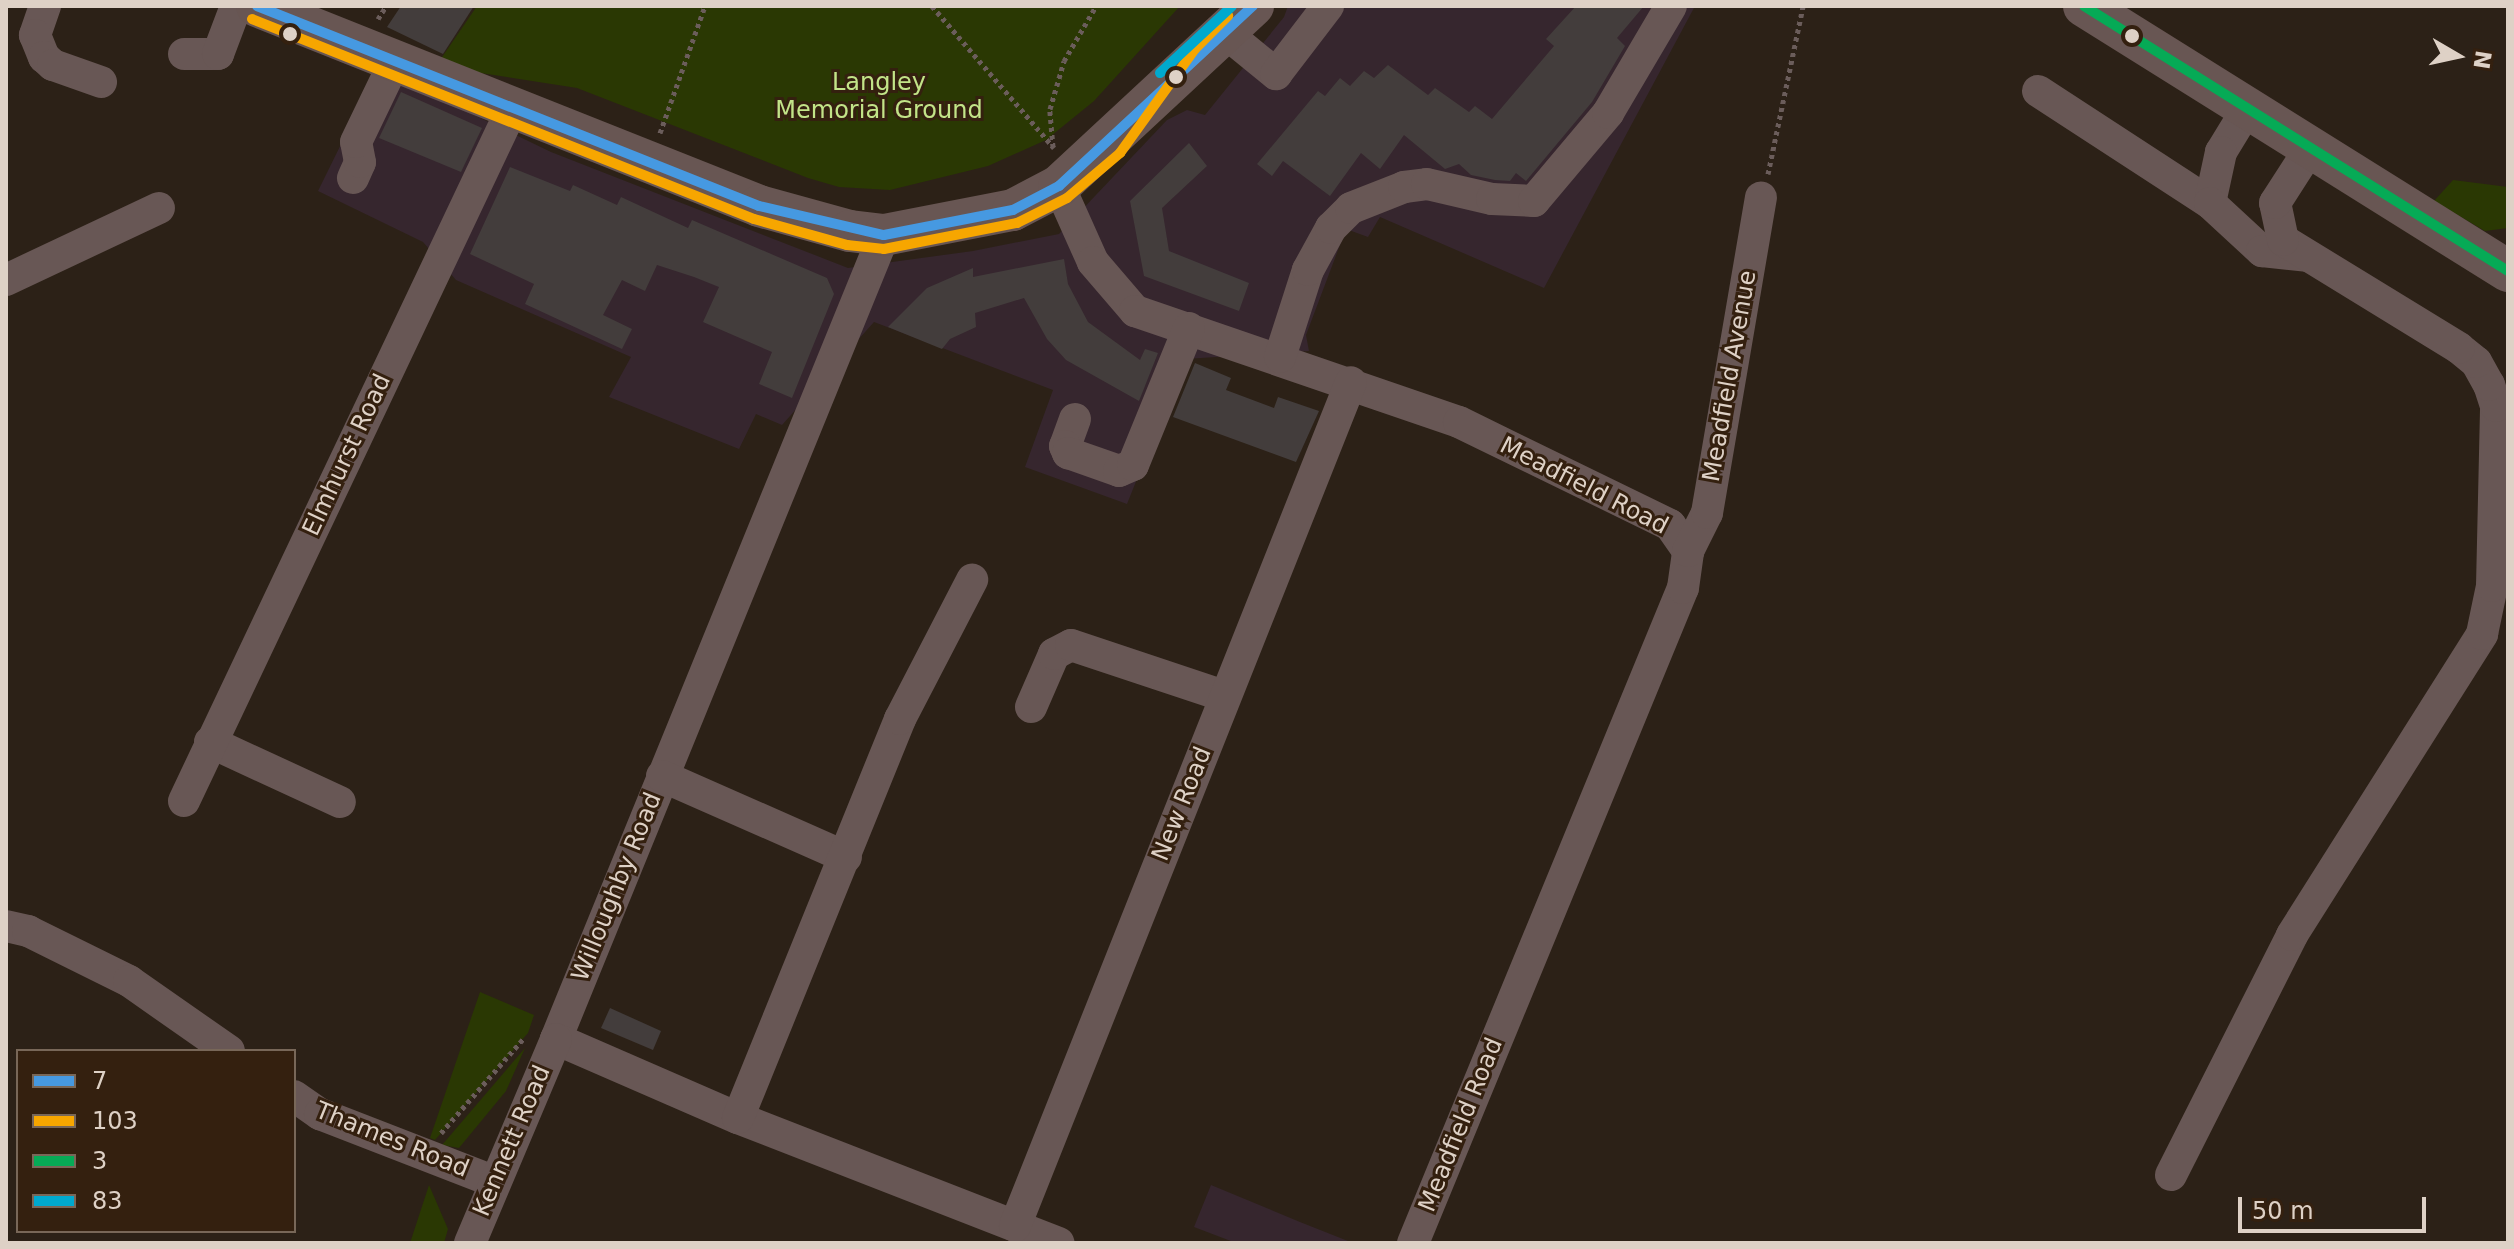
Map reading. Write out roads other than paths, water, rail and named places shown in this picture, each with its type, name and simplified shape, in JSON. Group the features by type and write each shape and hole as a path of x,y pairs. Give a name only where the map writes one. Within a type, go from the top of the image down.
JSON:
{"main road":[{"path":"257,6 759,206 850,231 884,235 1013,210 1062,169 1109,144 1184,40 1231,14"},
{"path":"2110,13 2246,111 2311,147 2508,271"}],"street":[{"path":"45,6 35,35 44,57 53,65 101,82"},
{"path":"184,54 218,54 236,6"},
{"path":"1231,14 1276,74 1328,6"},
{"path":"1280,357 1308,270 1331,228 1351,208 1404,187 1427,184 1492,199 1534,201 1608,113 1671,6"},
{"path":"353,178 360,162 356,142 396,59"},
{"path":"2038,91 2210,203 2262,251 2314,257"},
{"name":"Elmhurst Road","path":"184,801 512,109"},
{"path":"2210,203 2221,152 2246,111"},
{"path":"2171,1175 2292,935 2482,634 2492,586 2496,406 2489,385 2476,362 2459,348 2283,240 2275,203 2311,147"},
{"name":"Meadfield Road","path":"1062,169 1093,262 1135,311 1280,357 1459,422 1670,525 1688,551 1683,588 1413,1243"},
{"name":"Meadfield Avenue","path":"1688,551 1707,513 1761,198"},
{"path":"6,280 159,208"},
{"name":"Willoughby Road","path":"545,1033 662,776 884,235"},
{"path":"1075,419 1065,446 1068,453 1119,471 1133,465 1189,328"},
{"name":"New Road","path":"1015,1226 1351,382"},
{"path":"738,1118 900,719 972,580"},
{"path":"1031,707 1054,654 1071,645 1224,696"},
{"path":"210,742 340,802"},
{"path":"662,776 846,857"},
{"path":"6,926 28,931 129,981 226,1049"},
{"path":"545,1033 738,1118 1058,1243"},
{"name":"Kennett Road","path":"470,1243 545,1033"},
{"name":"Thames Road","path":"296,1097 320,1114 493,1181"}],"park label":[{"name":"Langley Memorial Ground","path":"879,97"}]}
